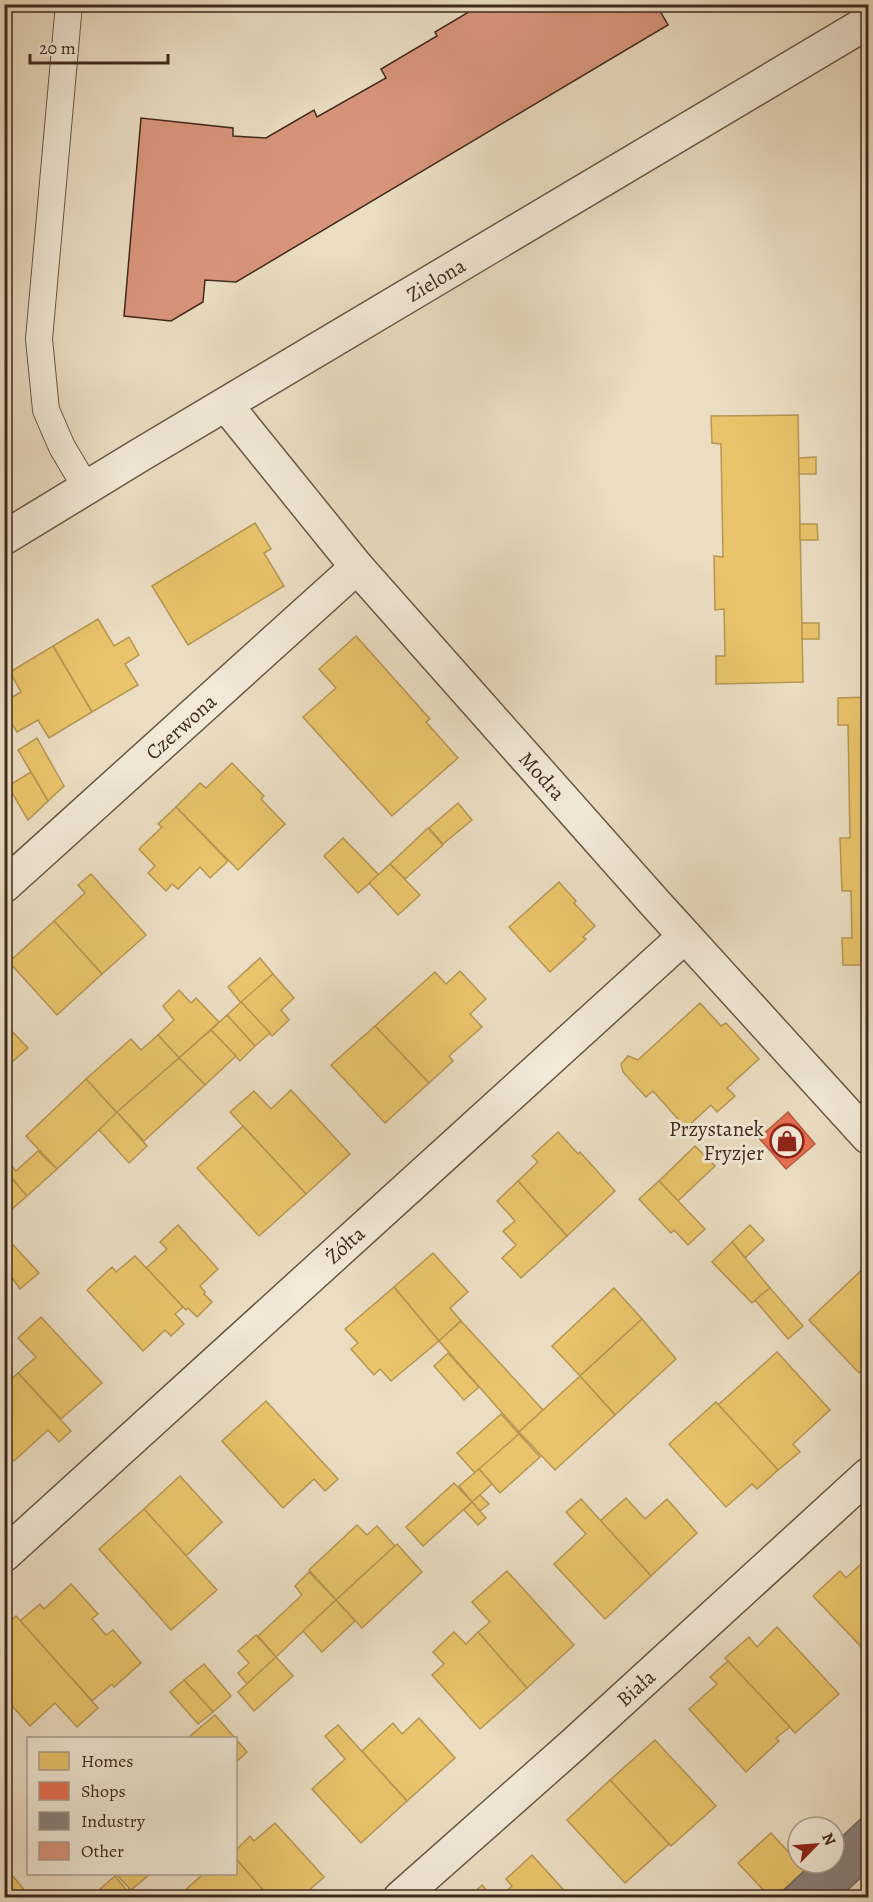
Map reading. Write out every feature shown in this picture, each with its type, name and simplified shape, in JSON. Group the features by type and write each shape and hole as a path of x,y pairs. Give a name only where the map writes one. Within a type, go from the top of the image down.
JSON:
{"street":[{"name":"Zielona","path":"4,538 868,22"},
{"name":"Modra","path":"226,405 357,567 685,936 868,1137"},
{"name":"Czerwona","path":"4,886 357,567"},
{"name":"Żółta","path":"4,1555 685,936"},
{"name":"Biała","path":"400,1898 574,1744 868,1475"}],"lane":[{"path":"69,4 39,339 46,410 62,447 87,489"}],"building: Homes":[{"path":"798,415 803,682 716,684 716,656 725,656 724,609 715,610 714,556 723,557 721,444 712,443 711,416"},
{"path":"816,457 816,474 799,474 799,458"},
{"path":"255,523 271,549 264,553 284,586 188,645 152,586"},
{"path":"800,524 817,524 818,540 800,540"},
{"path":"98,619 114,646 129,637 139,655 125,664 138,685 92,712 53,646"},
{"path":"802,623 819,623 819,639 802,639"},
{"path":"356,636 430,719 426,722 458,758 392,816 303,717 336,688 319,669"},
{"path":"53,646 92,712 49,738 38,720 17,732 4,711 4,702 21,692 10,672"},
{"path":"868,697 868,965 843,965 842,938 852,938 851,891 842,891 840,838 850,838 848,725 838,725 838,698"},
{"path":"37,738 64,786 48,801 18,750"},
{"path":"232,763 264,796 261,799 285,824 238,870 176,807 200,783 206,788"},
{"path":"31,772 48,801 28,820 8,786"},
{"path":"458,803 472,820 443,844 429,828"},
{"path":"176,807 228,861 210,878 200,867 178,889 172,884 166,891 148,873 155,866 139,849 162,827 158,824"},
{"path":"428,828 443,845 405,879 390,864"},
{"path":"343,838 379,875 358,893 324,856"},
{"path":"390,864 420,895 398,915 369,883"},
{"path":"91,874 146,935 102,974 54,921 85,893 78,885"},
{"path":"559,882 595,926 583,937 586,939 550,972 509,927"},
{"path":"54,921 102,974 57,1015 9,962"},
{"path":"260,958 273,974 241,1003 228,987"},
{"path":"460,971 486,999 470,1014 482,1027 449,1056 453,1061 429,1083 375,1026 435,972 446,984"},
{"path":"273,974 294,998 281,1010 289,1020 272,1036 241,1002"},
{"path":"179,990 191,1003 196,998 219,1022 179,1058 158,1035 174,1020 163,1006"},
{"path":"241,1002 270,1033 255,1046 227,1015"},
{"path":"700,1003 721,1026 726,1023 759,1059 727,1088 735,1096 717,1112 711,1105 686,1128 653,1091 646,1097 623,1072 621,1064 628,1056 638,1060"},
{"path":"227,1015 255,1046 240,1061 211,1030"},
{"path":"4,1023 28,1048 4,1069"},
{"path":"375,1026 429,1083 385,1123 331,1065"},
{"path":"211,1030 236,1056 205,1085 179,1058"},
{"path":"158,1035 179,1058 117,1113 86,1079 131,1039 141,1050"},
{"path":"179,1058 205,1085 144,1141 117,1112"},
{"path":"86,1079 117,1113 57,1169 26,1136"},
{"path":"291,1090 350,1154 306,1194 230,1112 254,1091 271,1109"},
{"path":"117,1112 147,1146 129,1163 99,1130"},
{"path":"243,1126 306,1194 259,1236 197,1168"},
{"path":"558,1132 578,1154 580,1152 615,1191 567,1236 518,1181 538,1162 532,1156"},
{"path":"695,1146 715,1166 678,1201 659,1181"},
{"path":"38,1151 57,1169 27,1196 5,1170 11,1165 16,1171"},
{"path":"4,1170 27,1196 4,1216"},
{"path":"518,1181 567,1236 521,1278 502,1258 516,1245 503,1231 515,1221 497,1201"},
{"path":"659,1181 705,1229 688,1245 674,1230 671,1233 639,1199"},
{"path":"178,1225 218,1269 200,1286 212,1302 197,1317 188,1308 186,1310 146,1268 167,1249 160,1242"},
{"path":"750,1225 764,1240 745,1258 732,1242"},
{"path":"4,1235 39,1273 20,1289 13,1279 4,1287"},
{"path":"732,1242 770,1288 752,1303 712,1262"},
{"path":"433,1253 468,1292 450,1308 461,1321 439,1341 394,1287"},
{"path":"135,1256 183,1307 175,1314 184,1324 171,1336 165,1330 143,1351 87,1290 112,1267 116,1272"},
{"path":"868,1264 868,1364 859,1373 809,1320"},
{"path":"394,1287 439,1341 391,1381 380,1369 374,1375 351,1349 358,1343 345,1329"},
{"path":"614,1288 642,1319 580,1376 552,1346"},
{"path":"770,1288 803,1326 788,1339 755,1300"},
{"path":"41,1317 102,1383 61,1419 18,1373 36,1357 18,1338"},
{"path":"642,1319 676,1359 615,1415 580,1376"},
{"path":"461,1321 543,1410 519,1432 439,1341"},
{"path":"777,1352 830,1410 793,1444 800,1452 778,1470 718,1405"},
{"path":"448,1353 479,1387 464,1400 434,1366"},
{"path":"18,1373 71,1431 59,1442 48,1430 14,1461 4,1450 4,1386"},
{"path":"580,1376 615,1415 555,1470 519,1432"},
{"path":"266,1401 338,1479 325,1491 314,1479 283,1508 222,1441"},
{"path":"716,1402 778,1470 757,1489 752,1484 726,1507 669,1444"},
{"path":"501,1414 519,1434 475,1473 457,1453"},
{"path":"519,1434 540,1457 500,1493 479,1469"},
{"path":"479,1469 492,1484 472,1502 459,1486"},
{"path":"180,1476 222,1522 186,1556 144,1509"},
{"path":"454,1483 472,1502 423,1546 406,1527"},
{"path":"480,1495 489,1504 480,1511 472,1502"},
{"path":"626,1498 645,1519 667,1499 697,1533 651,1576 600,1521"},
{"path":"581,1499 651,1576 605,1619 554,1564 586,1534 566,1512"},
{"path":"472,1502 486,1518 478,1525 464,1510"},
{"path":"144,1509 217,1590 171,1630 99,1549"},
{"path":"357,1525 367,1535 377,1526 395,1546 336,1600 309,1570"},
{"path":"397,1544 422,1572 362,1628 336,1600"},
{"path":"864,1561 868,1566 868,1654 813,1596 840,1571 846,1578"},
{"path":"507,1571 574,1645 527,1688 478,1632 490,1622 472,1602"},
{"path":"309,1572 336,1600 276,1657 258,1636 302,1595 295,1586"},
{"path":"71,1584 98,1614 92,1619 106,1635 113,1630 141,1663 114,1687 112,1684 92,1701 20,1621 40,1604 44,1609"},
{"path":"336,1600 355,1621 322,1652 303,1631"},
{"path":"16,1616 98,1708 77,1727 55,1703 30,1726 4,1697 4,1626"},
{"path":"777,1627 839,1694 795,1733 725,1658 749,1637 757,1647"},
{"path":"454,1632 466,1644 478,1632 527,1688 480,1729 432,1675 444,1664 433,1652"},
{"path":"256,1635 276,1657 247,1684 238,1673 249,1663 238,1651"},
{"path":"276,1657 293,1676 254,1711 238,1692"},
{"path":"728,1661 790,1727 776,1738 779,1741 746,1772 689,1709 717,1684 710,1677"},
{"path":"204,1664 231,1696 213,1712 184,1680"},
{"path":"184,1680 213,1712 198,1724 170,1692"},
{"path":"215,1715 234,1737 191,1737"},
{"path":"419,1718 455,1758 407,1801 362,1751 393,1723 402,1734"},
{"path":"338,1725 407,1801 361,1843 312,1789 345,1759 325,1736"},
{"path":"237,1740 247,1752 237,1761"},
{"path":"655,1740 716,1806 671,1846 610,1780"},
{"path":"610,1780 669,1844 625,1883 567,1820"},
{"path":"275,1823 324,1877 306,1893 303,1891 295,1898 270,1898 237,1860 237,1849 250,1836 254,1841"},
{"path":"771,1833 786,1849 786,1875 800,1875 775,1898 771,1898 738,1863"},
{"path":"532,1855 571,1898 499,1898 512,1886 506,1879"},
{"path":"237,1860 270,1898 185,1898 181,1894 202,1875 237,1875"},
{"path":"11,1874 31,1898 4,1898 4,1877"},
{"path":"117,1875 149,1875 131,1890"},
{"path":"115,1876 127,1891 119,1898 90,1898"},
{"path":"482,1885 493,1898 468,1898"},
{"path":"129,1889 133,1889 140,1898 119,1898"}],"building: Shops":[{"name":"Przystanek Fryzjer","path":"788,1112 815,1144 786,1169 759,1138"}],"building: Industry":[{"path":"868,1812 868,1871 839,1898 775,1898 800,1875 846,1875 846,1833"}],"building: Other":[{"path":"482,4 656,4 668,25 236,282 205,280 203,302 171,321 124,316 141,118 233,128 233,136 266,138 314,110 317,117 386,78 381,69 437,36 435,32"}],"place":[{"name":"Przystanek Fryzjer","path":"787,1141"}]}
